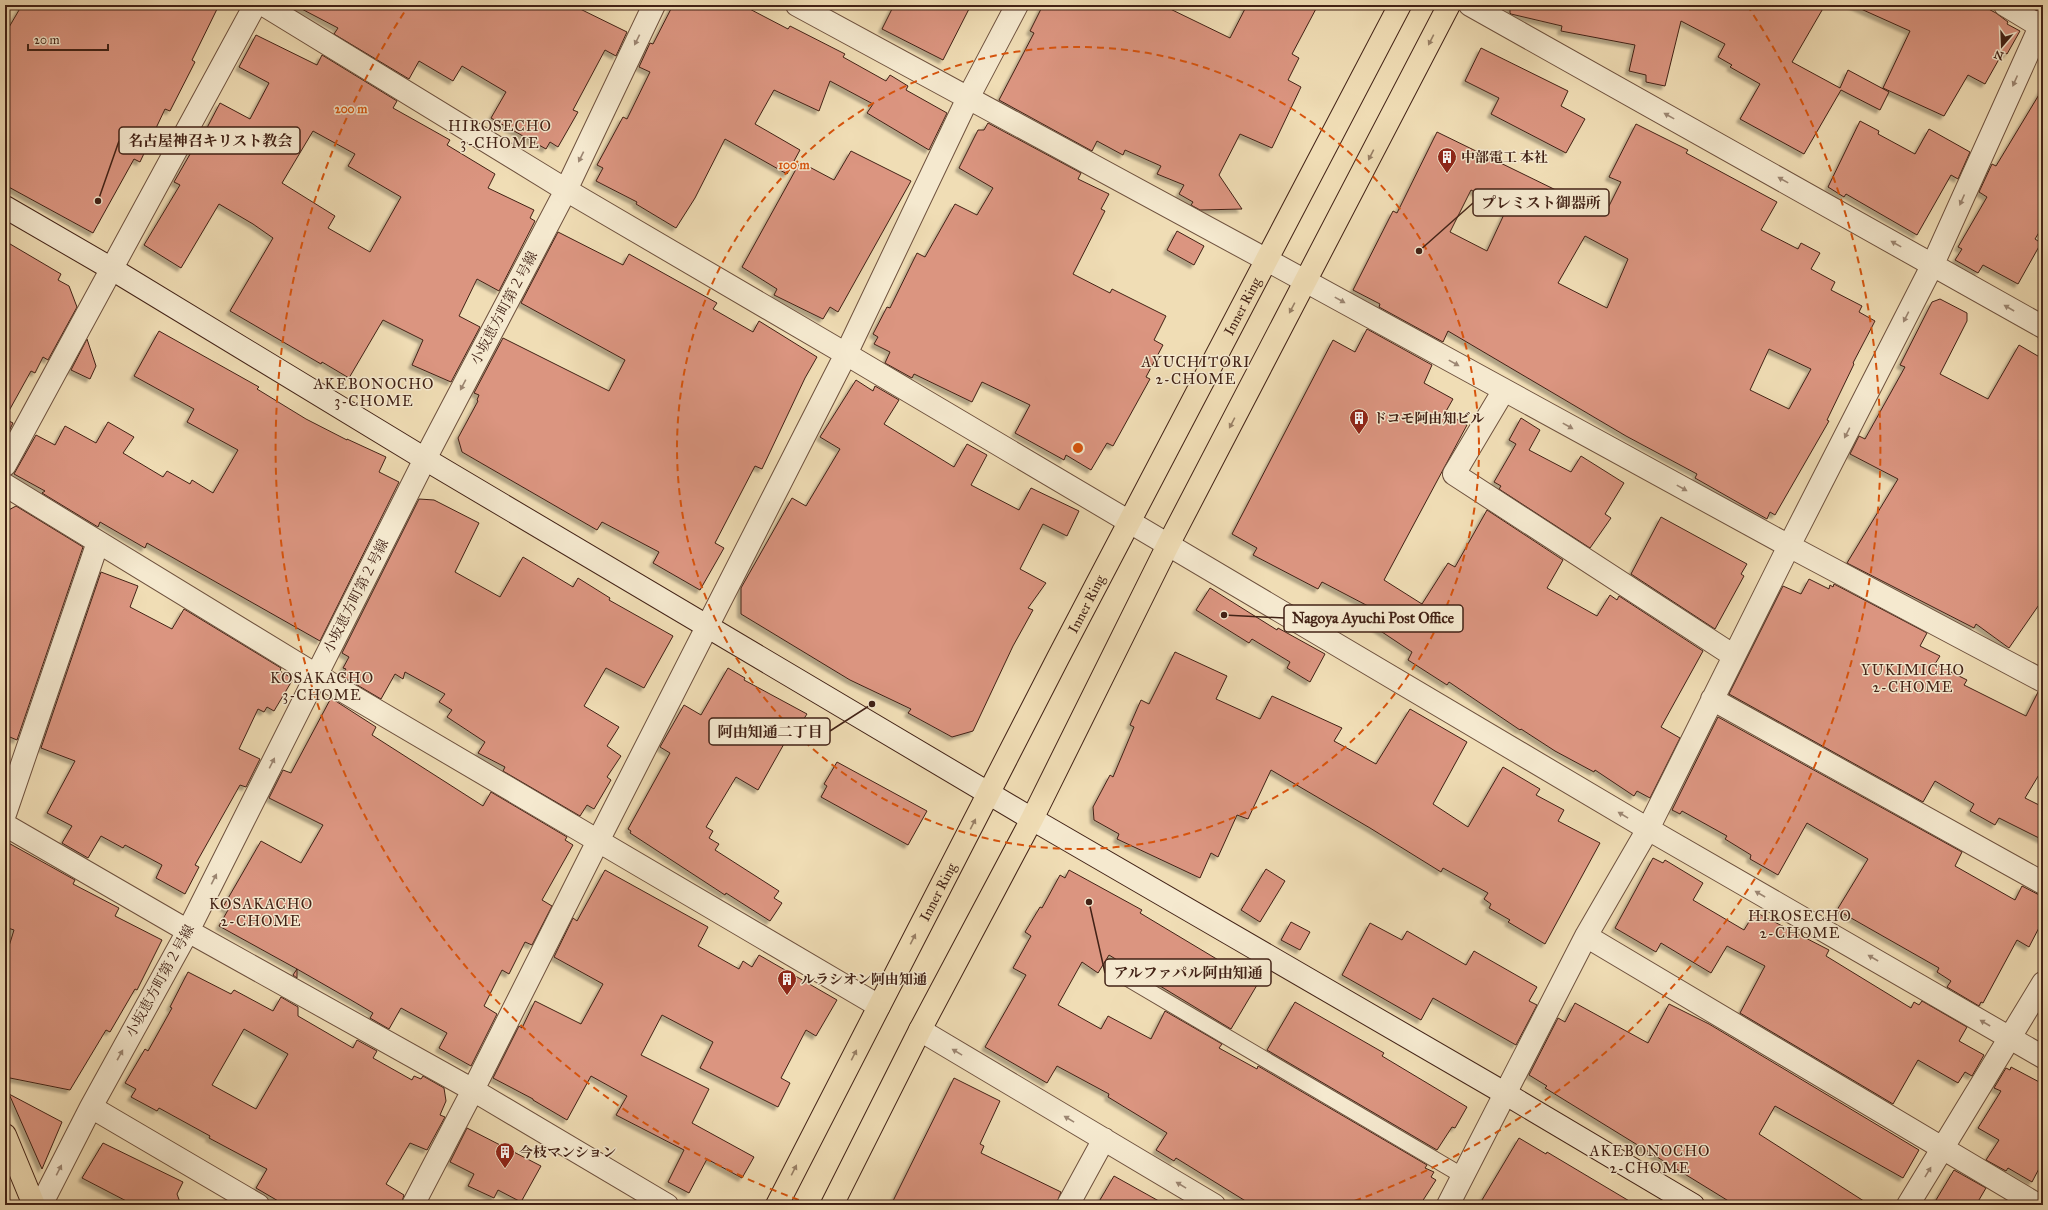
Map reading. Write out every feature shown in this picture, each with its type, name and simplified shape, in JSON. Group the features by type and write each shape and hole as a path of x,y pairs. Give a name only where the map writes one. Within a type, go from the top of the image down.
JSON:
{"main road":[{"name":"Inner Ring","path":"777,1205 1129,522 1400,5"},
{"path":"832,1205 920,1030 1032,819 1168,545 1448,5"},
{"path":"5,1135 34,1205"}],"street":[{"path":"5,465 255,5"},
{"path":"264,5 566,190 1648,829 2043,1057"},
{"name":"小坂恵方町第２号線","path":"41,1205 91,1107 188,931 424,459 566,190 654,5"},
{"path":"797,5 1306,281 1789,546 2043,681"},
{"path":"413,1205 473,1090 707,625 846,354 968,98 1017,5"},
{"path":"1470,5 2043,327"},
{"path":"1448,1205 1586,936 1648,829 1789,546 1933,264 2042,25 2005,5"},
{"path":"5,207 112,269 424,459 707,625 1032,819 1506,1094 1693,1205"},
{"path":"1504,390 1454,474 1734,656"},
{"path":"5,485 316,675 879,1006"},
{"path":"5,814 98,542"},
{"path":"1712,699 2043,883"},
{"path":"5,825 188,931 473,1090 667,1205"},
{"path":"1586,936 1943,1147 2038,1205"},
{"path":"1908,1205 2043,982"},
{"path":"920,1030 1214,1205"},
{"path":"91,1107 258,1205"},
{"path":"1068,1205 1104,1139"}],"lane":[{"path":"1120,974 1463,1176"}],"building":[{"path":"22,5 219,5 192,60 195,62 170,111 165,109 140,162 134,159 93,233 5,185 5,34"},
{"path":"294,5 572,5 627,32 616,56 605,50 573,110 578,112 558,147 550,142 546,149 491,118 506,92 462,66 453,81 419,61 409,79 334,34 338,28"},
{"path":"673,5 742,5 788,29 790,26 845,54 843,57 886,81 890,75 908,86 906,90 947,113 929,150 867,113 873,104 830,81 819,111 774,90 755,124 800,150 787,174 725,139 695,198 676,228 636,204 637,202 596,181 603,168 597,165 623,117 627,119 650,72 639,67 650,43 653,44"},
{"path":"894,5 971,5 943,60 882,29"},
{"path":"1043,5 1162,5 1230,38 1247,5 1318,5 1292,54 1299,58 1288,80 1301,87 1272,148 1240,134 1219,175 1242,209 1200,210 1191,205 1193,202 1179,194 1184,185 1157,174 1161,166 1125,150 1123,155 1097,141 1092,151 999,100 1034,33 1030,31"},
{"path":"1510,5 1825,5 1792,62 1840,88 1848,70 1889,92 1880,110 1841,90 1804,154 1740,119 1760,84 1730,67 1732,65 1718,57 1725,44 1681,21 1665,86 1646,82 1646,75 1629,71 1635,45 1561,31 1562,26 1511,14"},
{"path":"1852,5 1981,5 1996,13 2008,22 2007,24 2020,31 2007,54 2003,52 1985,84 1968,75 1944,116 1883,88 1910,31"},
{"path":"256,35 317,65 322,55 397,101 393,108 450,140 447,145 495,174 488,188 534,210 530,218 535,221 499,291 477,279 459,316 480,327 451,382 412,365 423,340 383,320 349,378 322,362 321,364 230,311 273,238 219,204 181,268 144,245 180,185 174,182 197,142 199,143 220,103 250,119 269,83 239,67","holes":["313,131 355,154 348,166 401,197 370,252 328,228 335,216 282,183"]},
{"path":"1481,48 1568,91 1561,106 1585,119 1566,153 1491,114 1499,98 1465,81"},
{"path":"2043,88 2043,226 2035,239 2041,243 2018,284 1983,265 1978,273 1955,260 1962,249 1958,247 1987,197 1979,192 1992,164 1996,166"},
{"path":"1860,121 1879,131 1878,134 1915,154 1929,129 1970,152 1958,179 1951,175 1917,235 1846,194 1844,197 1828,187"},
{"path":"988,123 1081,173 1078,179 1109,194 1101,209 1105,211 1073,274 1110,293 1112,289 1166,316 1154,340 1163,345 1146,377 1150,379 1113,446 1107,443 1091,470 1066,455 1064,460 1015,433 1030,405 982,382 972,402 914,374 912,378 885,363 890,352 874,344 878,337 873,334 887,307 890,308 917,253 925,257 955,204 977,215 993,188 959,168 978,130 984,130"},
{"path":"1636,124 1688,150 1686,153 1777,202 1761,230 1798,249 1801,243 1820,253 1811,269 1835,282 1831,290 1862,306 1859,312 1875,321 1853,363 1854,364 1827,420 1829,421 1775,515 1770,512 1767,519 1695,478 1697,474 1626,436 1448,331 1443,342 1379,307 1380,304 1353,290 1393,211 1397,213 1437,132 1605,214 1621,182 1609,177","holes":["1471,190 1507,208 1487,251 1450,232","1585,236 1628,259 1607,308 1558,283","1769,349 1811,369 1789,409 1750,390"]},
{"path":"851,151 911,181 838,312 830,307 823,319 774,295 777,289 742,267 800,162 834,180"},
{"path":"1177,231 1204,246 1194,265 1167,250"},
{"path":"558,232 623,265 629,254 717,303 713,309 753,332 759,321 817,357 805,378 762,469 755,466 715,543 724,548 700,590 653,563 659,552 602,522 597,530 462,452 458,438 478,401 479,395 474,393 503,338 609,391 625,360 521,303"},
{"path":"5,241 61,274 58,280 69,286 77,307 48,360 43,357 35,373 31,371 5,418"},
{"path":"1940,299 1967,313 1967,321 1940,374 1988,399 2019,345 2043,359 2043,599 2009,648 1976,624 1974,628 1847,563 1898,479 1850,454 1859,436 1865,439 1905,367 1900,365 1932,302"},
{"path":"1367,329 1432,365 1424,383 1453,399 1445,413 1467,425 1384,580 1422,604 1448,563 1455,567 1487,510 1563,560 1547,588 1597,616 1610,595 1617,600 1619,596 1703,651 1661,727 1680,738 1650,798 1637,791 1634,796 1595,770 1594,772 1555,751 1521,729 1520,730 1449,682 1447,685 1408,660 1412,652 1361,618 1368,606 1322,582 1318,589 1253,555 1257,548 1232,534 1333,340 1355,352"},
{"path":"159,331 259,387 257,389 306,419 347,440 386,457 379,472 399,482 320,641 147,543 145,548 100,522 98,527 42,493 45,491 14,474 36,435 55,445 65,426 96,443 108,422 134,437 123,453 163,477 167,471 190,484 192,480 213,493 238,450 187,422 194,409 134,376"},
{"path":"87,339 96,366 90,379 71,370"},
{"path":"856,380 873,391 875,386 899,400 884,424 954,467 967,444 987,455 971,485 1019,510 1031,488 1079,511 1067,536 1043,524 1020,569 1046,583 1028,608 1033,610 1013,646 973,731 952,737 908,713 911,709 850,680 741,614 741,588 792,498 806,506 840,449 820,437"},
{"path":"1521,418 1540,430 1529,450 1571,472 1581,456 1624,483 1605,514 1611,518 1590,548 1499,489 1501,486 1494,482 1516,444 1509,440"},
{"path":"5,419 13,423 5,439"},
{"path":"419,499 434,500 479,523 455,572 500,597 523,557 573,587 578,578 610,598 609,600 673,636 644,688 606,668 584,706 619,727 607,746 621,756 607,777 611,780 594,809 587,805 580,816 503,771 505,767 478,753 485,742 447,717 452,710 439,702 445,694 405,672 403,679 395,674 381,699 342,676 346,669 343,668 349,657 342,653"},
{"path":"16,506 83,547 17,740 5,735 5,512"},
{"path":"1661,517 1747,564 1741,574 1744,576 1715,629 1631,574"},
{"path":"101,572 138,586 130,607 172,629 184,609 281,668 280,671 293,679 274,711 267,707 264,712 258,709 239,749 260,759 246,787 240,785 195,865 199,867 185,894 156,878 162,865 125,845 123,848 101,836 88,858 62,843 72,826 47,813 75,761 41,748"},
{"path":"1809,579 1829,589 1830,585 1833,587 1834,584 1927,633 1920,646 1940,656 1935,664 1967,680 1964,685 2026,716 2038,692 2043,693 2043,768 2025,798 2043,807 2043,840 1999,818 1995,825 1970,811 1974,804 1935,781 1923,802 1729,694 1783,586 1801,594"},
{"path":"1210,588 1277,630 1278,628 1325,654 1310,682 1287,668 1290,662 1252,639 1249,643 1196,610"},
{"path":"1175,652 1227,676 1216,699 1260,719 1272,696 1342,728 1334,741 1376,764 1410,709 1467,742 1433,804 1468,827 1503,767 1540,789 1536,795 1564,810 1558,821 1600,843 1545,944 1508,922 1510,920 1489,908 1491,904 1484,899 1488,893 1443,868 1441,872 1370,828 1271,770 1248,819 1237,815 1218,857 1211,853 1200,878 1117,839 1119,834 1094,820 1093,807 1110,775 1113,777 1134,727 1130,725 1141,700 1149,704"},
{"path":"728,668 745,678 744,680 807,714 792,737 789,735 758,790 736,777 706,827 713,831 709,838 719,844 715,850 779,891 774,898 782,903 770,921 726,893 725,895 630,833 631,831 628,829 670,753 660,747 684,705 701,715"},
{"path":"331,698 376,727 372,735 483,806 491,792 567,837 565,840 573,845 542,900 552,906 532,945 525,942 509,974 502,970 484,1006 497,1014 471,1066 439,1048 447,1033 401,1008 389,1029 370,1018 373,1013 219,926 228,910 223,907 261,841 301,863 323,825 269,798 283,770 291,773"},
{"path":"1718,717 1962,852 1955,866 2015,900 2022,886 2043,897 2043,920 2029,947 2017,940 1983,1003 1981,1002 1979,1006 1947,987 1951,981 1937,972 1939,968 1837,910 1868,859 1807,823 1778,875 1750,859 1751,855 1725,839 1727,836 1682,811 1680,814 1672,810"},
{"path":"837,762 927,811 908,845 821,797 827,786 824,784"},
{"path":"5,841 75,880 73,884 119,908 115,916 162,940 137,990 135,989 110,1032 106,1030 70,1090 5,1077 5,959 14,930 5,927"},
{"path":"1653,858 1663,863 1665,860 1703,883 1693,900 1744,930 1755,912 1829,950 1826,956 1911,1008 1914,1002 1919,1005 1922,1001 1967,1027 1959,1041 1984,1055 1972,1076 1965,1072 1958,1083 1918,1060 1893,1104 1740,1013 1765,966 1727,946 1711,973 1661,943 1656,952 1615,928"},
{"path":"1266,869 1285,881 1260,922 1241,910"},
{"path":"605,870 708,927 698,946 739,969 743,961 752,967 759,955 837,1000 816,1036 806,1030 781,1078 790,1083 778,1107 700,1068 713,1042 662,1015 641,1055 709,1089 692,1123 754,1157 742,1178 707,1159 689,1193 668,1182 684,1150 616,1115 627,1096 591,1076 567,1120 533,1099 493,1078 519,1026 522,1028 535,1001 581,1024 603,984 554,957 573,918 577,921"},
{"path":"1069,870 1142,910 1140,913 1237,971 1239,967 1260,980 1231,1029 1109,955 1098,973 1082,962 1058,1005 1101,1029 1108,1016 1151,1039 1165,1011 1222,1044 1219,1048 1257,1069 1258,1066 1427,1165 1425,1168 1434,1172 1431,1177 1436,1180 1420,1205 1252,1205 1176,1158 1174,1161 1156,1150 1167,1133 1108,1097 1109,1094 1057,1066 1047,1083 985,1047 1026,975 1013,968 1031,936 1025,932 1040,907 1042,908 1060,875 1065,878"},
{"path":"1291,922 1310,932 1300,950 1281,940"},
{"path":"1370,923 1402,940 1407,931 1466,965 1474,951 1537,987 1529,1001 1537,1005 1516,1045 1433,998 1421,1020 1342,975"},
{"path":"297,969 297,978 293,975"},
{"path":"188,972 231,994 234,990 273,1011 281,997 298,1007 298,1016 353,1048 357,1040 377,1051 373,1058 412,1080 414,1076 421,1079 423,1076 444,1088 446,1101 440,1115 445,1117 427,1150 410,1143 386,1184 404,1195 401,1205 285,1205 256,1188 267,1169 209,1138 210,1136 159,1108 157,1111 131,1097 136,1089 125,1083 145,1049 148,1051 172,1008 170,1007","holes":["244,1029 288,1054 256,1109 212,1085"]},
{"path":"1295,1002 1384,1053 1382,1056 1467,1107 1455,1128 1452,1127 1437,1150 1267,1050"},
{"path":"1575,1003 1648,1043 1669,1004 1709,1024 1919,1150 1903,1178 1775,1106 1759,1134 1870,1205 1735,1205 1545,1088 1547,1086 1529,1075 1558,1018 1565,1022"},
{"path":"2011,1067 2043,1084 2043,1161 2032,1182 2008,1168 2006,1171 1986,1160 1999,1140 1978,1128 2001,1091 1994,1088 2006,1068 2010,1070"},
{"path":"954,1078 1000,1101 980,1144 984,1146 981,1153 1061,1192 1056,1205 891,1205"},
{"path":"9,1094 62,1122 42,1169"},
{"name":"今枝マンション","path":"467,1128 541,1166 521,1202 498,1190 494,1198 468,1186 474,1174 450,1162"},
{"path":"1519,1138 1546,1154 1547,1152 1636,1205 1479,1205"},
{"path":"103,1143 183,1182 177,1194 181,1205 134,1205 82,1178"},
{"path":"1954,1170 1986,1188 1976,1205 1933,1205"},
{"path":"1114,1176 1166,1205 1097,1205"}],"place":[{"name":"中部電工 本社","path":"1447,174"},
{"name":"名古屋神召キリスト教会","path":"98,201"},
{"name":"プレミスト御器所","path":"1419,251"},
{"name":"ドコモ阿由知ビル","path":"1359,435"},
{"name":"Nagoya Ayuchi Post Office","path":"1224,615"},
{"name":"阿由知通二丁目","path":"872,704"},
{"name":"アルファパル阿由知通","path":"1089,902"},
{"name":"ルラシオン阿由知通","path":"787,996"},
{"name":"今枝マンション","path":"505,1169"}],"district":[{"name":"HIROSECHO 3-CHOME","path":"500,134"},
{"name":"AYUCHITORI 2-CHOME","path":"1196,370"},
{"name":"AKEBONOCHO 3-CHOME","path":"374,392"},
{"name":"YUKIMICHO 2-CHOME","path":"1913,678"},
{"name":"KOSAKACHO 3-CHOME","path":"322,686"},
{"name":"KOSAKACHO 2-CHOME","path":"261,912"},
{"name":"HIROSECHO 2-CHOME","path":"1800,924"},
{"name":"AKEBONOCHO 2-CHOME","path":"1650,1160"}]}
